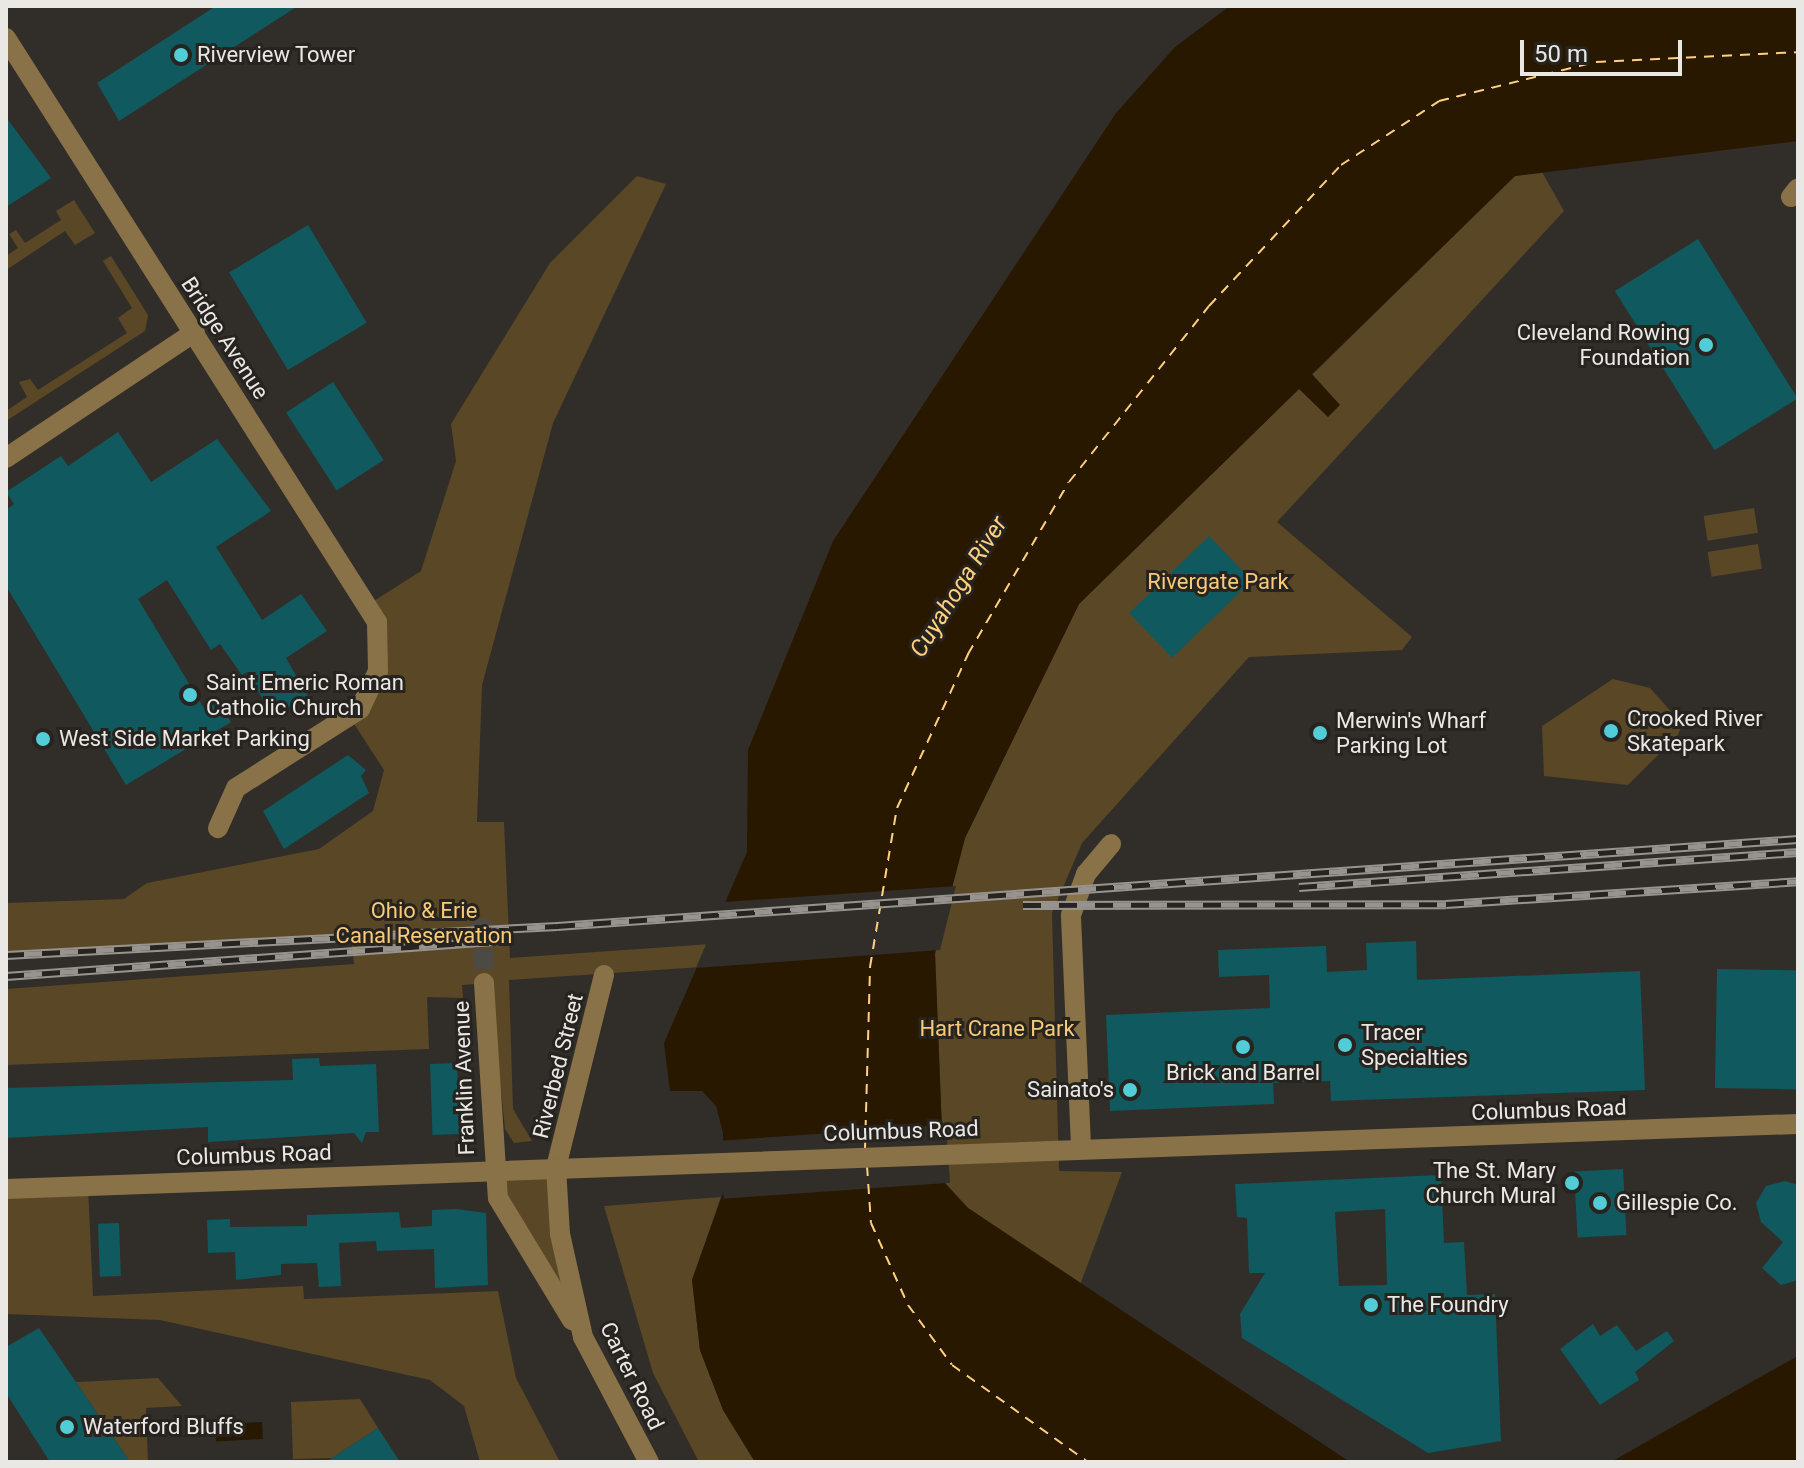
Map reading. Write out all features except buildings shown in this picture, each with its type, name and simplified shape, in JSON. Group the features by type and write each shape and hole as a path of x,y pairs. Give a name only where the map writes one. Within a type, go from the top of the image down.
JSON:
{"street":[{"name":"Bridge Avenue","path":"6,38 377,622 378,671 360,709 236,788 218,828"},
{"path":"6,458 195,332"},
{"path":"1081,1146 1071,915 1086,874 1111,844"},
{"name":"Riverbed Street","path":"556,1167 604,975"},
{"name":"Franklin Avenue","path":"484,983 492,1170 505,1213 583,1337"},
{"name":"Columbus Road","path":"6,1189 1081,1146 1798,1124"},
{"name":"Carter Road","path":"556,1167 565,1269 583,1337 649,1462"}],"green space":[{"path":"1542,172 1564,211 1277,522 1412,637 1402,650 1249,657 1082,843 1052,913 1059,1171 1122,1172 1080,1285 968,1208 944,1182 935,951 509,980 513,1109 532,1141 514,1143 505,1129 490,983 462,985 463,998 427,997 429,1049 6,1065 6,989 354,964 351,938 6,955 6,903 124,899 147,883 319,849 373,811 384,770 349,716 371,693 366,606 421,571 456,461 451,424 550,263 637,176 666,184 553,423 482,685 477,822 504,822 510,958 941,928 965,838 1079,604 1300,388 1327,416 1339,405 1312,375 1515,176"},
{"path":"74,200 95,233 75,245 65,231 6,270 6,256 18,248 9,234 16,230 25,243 61,220 56,211"},
{"path":"111,256 148,315 145,331 6,421 6,411 27,397 19,382 30,379 38,390 127,333 118,318 132,308 103,261"},
{"path":"1754,508 1758,533 1708,541 1704,516"},
{"path":"1758,544 1762,569 1712,577 1708,552"},
{"name":"Crooked River Skatepark","path":"1613,679 1650,688 1682,724 1678,735 1628,785 1544,776 1542,726"},
{"path":"556,1167 580,1330 492,1170"},
{"path":"88,1186 93,1296 303,1286 304,1299 498,1291 516,1378 560,1462 480,1462 464,1406 430,1380 160,1320 6,1314 6,1189"},
{"path":"721,1197 692,1280 700,1350 723,1410 755,1462 699,1462 653,1373 604,1206"},
{"path":"158,1378 182,1406 146,1408 148,1462 130,1462 76,1382"},
{"path":"360,1399 378,1428 332,1458 293,1459 291,1402"}],"water":[{"name":"Cuyahoga River","path":"1230,6 1798,6 1798,141 1515,176 1312,374 1340,405 1328,417 1299,389 1079,604 965,838 935,954 944,1182 968,1208 1350,1462 755,1462 723,1410 700,1350 692,1280 724,1190 723,1133 716,1106 702,1091 670,1091 664,1043 747,852 748,750 833,541 1116,113 1175,47"},
{"path":"1798,1356 1798,1462 1611,1462 1753,1381"},
{"path":"262,1422 263,1439 216,1441 215,1424"}],"pier":[{"path":"956,886 940,950 696,968 724,902"},
{"path":"946,1125 950,1183 724,1199 720,1141"}],"ferry route":[{"path":"865,1148 870,967 897,808 968,654 1069,482 1209,306 1341,165 1439,101 1596,62 1798,52"},
{"path":"867,1166 871,1223 908,1305 952,1365 1088,1462"}],"tunnel":[{"path":"482,919 484,983"}],"railway":[{"path":"6,955 557,926 1798,839"},
{"path":"1299,887 1798,852"},
{"path":"1023,905 1446,904 1798,881"},
{"path":"6,976 497,941"}],"place":[{"name":"Riverview Tower","path":"181,55"},
{"name":"Cleveland Rowing Foundation","path":"1706,345"},
{"name":"Saint Emeric Roman Catholic Church","path":"190,695"},
{"name":"Crooked River Skatepark","path":"1611,731"},
{"name":"Merwin's Wharf Parking Lot","path":"1320,733"},
{"name":"West Side Market Parking","path":"43,739"},
{"name":"Tracer Specialties","path":"1345,1045"},
{"name":"Brick and Barrel","path":"1243,1047"},
{"name":"Sainato's","path":"1130,1090"},
{"name":"The St. Mary Church Mural","path":"1572,1183"},
{"name":"Gillespie Co.","path":"1600,1203"},
{"name":"The Foundry","path":"1371,1305"},
{"name":"Waterford Bluffs","path":"67,1427"}],"park label":[{"name":"Rivergate Park","path":"1218,582"},
{"name":"Ohio & Erie Canal Reservation","path":"424,922"},
{"name":"Hart Crane Park","path":"997,1029"}]}
